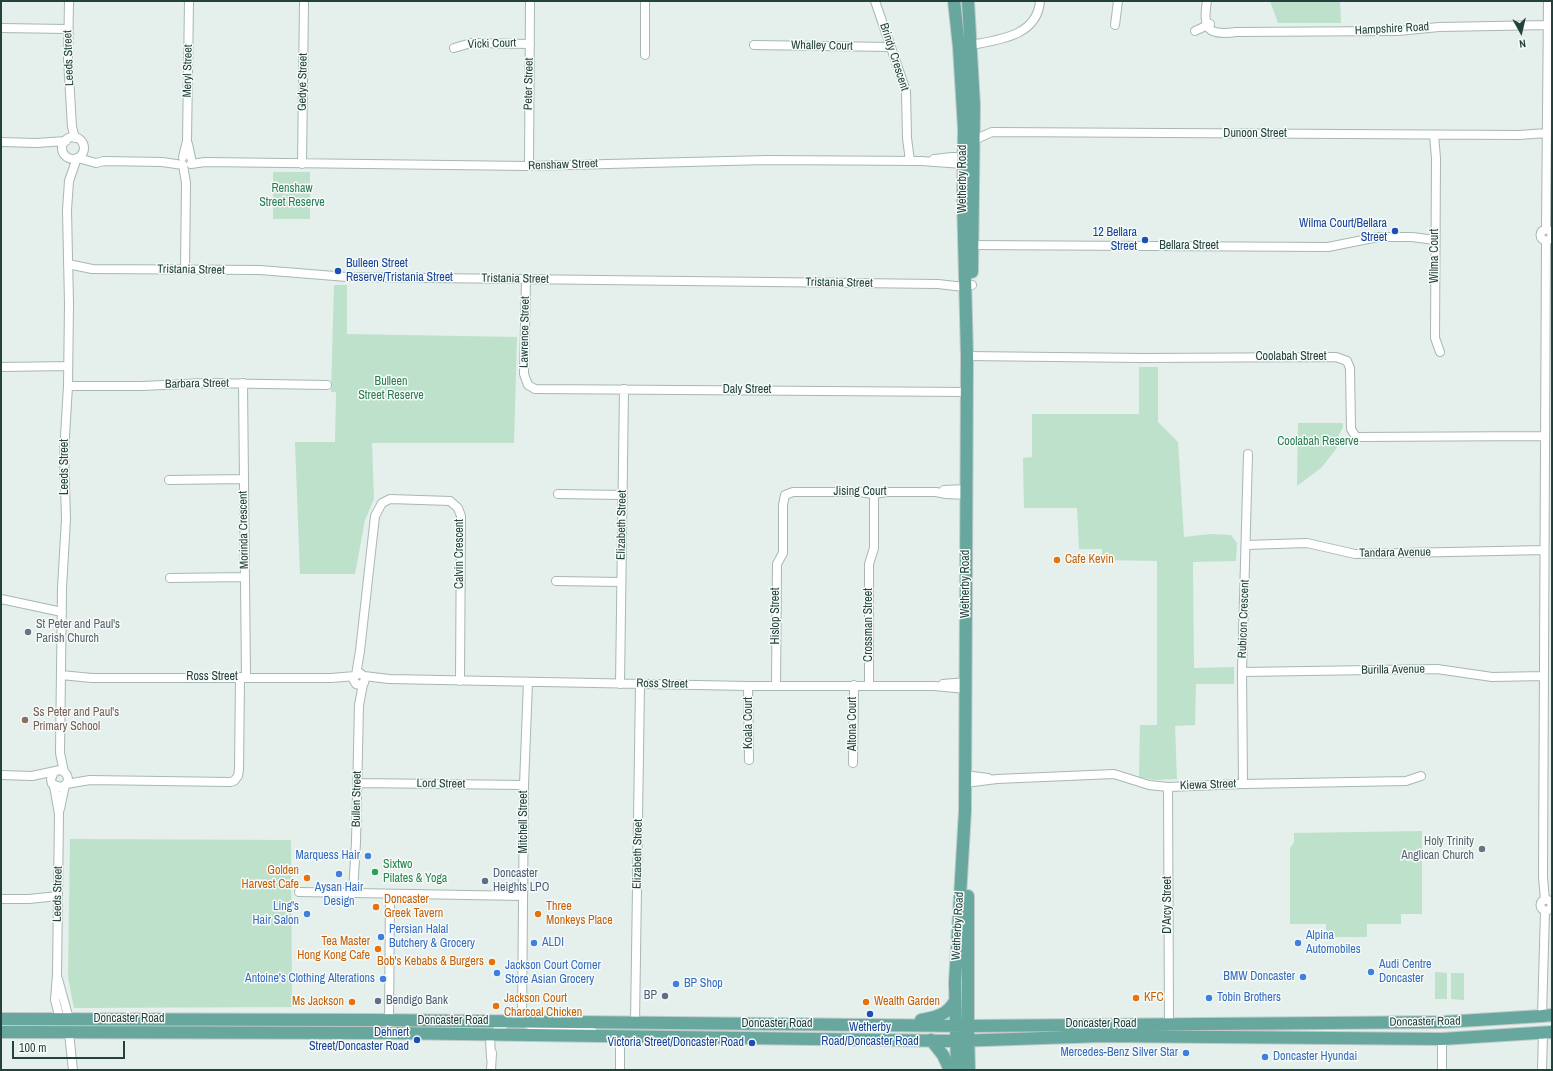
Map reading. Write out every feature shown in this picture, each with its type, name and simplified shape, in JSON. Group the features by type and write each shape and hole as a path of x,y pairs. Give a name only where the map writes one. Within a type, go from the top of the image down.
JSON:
{"main road":[{"name":"Wetherby Road","path":"954,1 959,47 966,161 968,245 965,779 968,866 968,1026 962,1040"},
{"name":"Wetherby Road","path":"966,161 974,140 972,45 968,1"},
{"name":"Wetherby Road","path":"962,1040 955,1026 954,1001 965,811"},
{"path":"900,1024 937,1017 945,1013 954,1001"},
{"name":"Doncaster Road","path":"1,1032 389,1033 962,1040 1169,1024 1444,1022 1547,1015"},
{"path":"1547,1015 1547,1033"},
{"name":"Doncaster Road","path":"1,1019 900,1024 1349,1039 1442,1039 1547,1033"},
{"path":"64,1019 69,1033"},
{"path":"1349,1023 1349,1039"},
{"path":"703,1024 730,1029 770,1029 774,1033 775,1038"},
{"path":"826,1024 828,1032 867,1033 873,1034 880,1039"},
{"path":"931,1040 943,1055 950,1070"},
{"path":"958,1070 962,1040"},
{"path":"962,1040 969,1070"}],"street":[{"name":"Leeds Street","path":"69,1 67,29 71,115 72,127 76,138"},
{"name":"Meryl Street","path":"187,162 189,1"},
{"name":"Gedye Street","path":"302,164 304,1"},
{"name":"Peter Street","path":"529,166 530,1"},
{"path":"644,55 645,1"},
{"name":"Brindy Crescent","path":"875,1 906,91 906,161"},
{"path":"959,47 1013,35 1026,30 1035,20 1040,1"},
{"path":"1115,25 1118,1"},
{"path":"1195,31 1208,25 1207,1"},
{"path":"1547,1015 1550,907 1549,900 1545,900 1543,877 1548,724 1544,676 1548,636 1544,550 1548,446 1545,436 1549,235 1547,135 1550,121 1548,1"},
{"name":"Hampshire Road","path":"1208,25 1236,32 1398,30 1439,27 1548,25"},
{"path":"1,28 67,29"},
{"name":"Vicki Court","path":"454,48 471,43 530,44"},
{"name":"Whalley Court","path":"754,45 891,47"},
{"name":"Leeds Street","path":"66,140 71,115"},
{"name":"Dunoon Street","path":"974,122 983,129 992,132 1547,135"},
{"name":"Dunoon Street","path":"974,140 992,132"},
{"name":"Wilma Court","path":"1436,135 1435,338 1440,352"},
{"path":"1,142 53,145 62,150 67,158 70,159 78,158 84,150 83,144 76,138 36,143"},
{"path":"62,150 63,143 66,140"},
{"name":"Renshaw Street","path":"84,150 90,155 104,161"},
{"name":"Leeds Street","path":"64,1019 57,975 59,814 62,777 60,753 62,612 66,520 64,453 68,386 68,268 66,222 69,181 67,158"},
{"name":"Leeds Street","path":"69,181 78,158"},
{"name":"Renshaw Street","path":"78,158 96,163 104,161 529,166 766,160 966,161"},
{"path":"185,270 187,162"},
{"name":"Bellara Street","path":"968,245 1328,247 1378,237 1435,237"},
{"name":"Tristania Street","path":"68,268 277,271 343,277 967,285"},
{"name":"Lawrence Street","path":"526,279 524,374 528,385"},
{"name":"Coolabah Street","path":"967,356 1134,358 1336,357 1347,361 1350,368 1351,429 1356,437 1545,436"},
{"path":"1,367 68,366"},
{"name":"Barbara Street","path":"68,386 243,383 327,385"},
{"name":"Morinda Crescent","path":"62,777 90,780 230,782 234,781 238,776 243,677 245,577 243,383"},
{"name":"Daly Street","path":"528,385 532,388 540,389 967,392"},
{"name":"Elizabeth Street","path":"620,684 624,389"},
{"name":"Rubicon Crescent","path":"1243,784 1242,672 1248,454"},
{"path":"169,480 244,479"},
{"name":"Jising Court","path":"785,495 800,492 858,492 874,494 887,492 966,492"},
{"path":"558,494 622,495"},
{"name":"Crossman Street","path":"869,685 869,564 874,548 874,494"},
{"name":"Hislop Street","path":"776,686 777,564 783,548 783,505 785,495"},
{"name":"Calvin Crescent","path":"382,503 390,499 450,501 458,508 461,516 460,680"},
{"name":"Bullen Street","path":"353,893 358,783 360,651 375,516 382,503"},
{"name":"Tandara Avenue","path":"1246,545 1307,543 1355,554 1544,550"},
{"path":"170,578 245,577"},
{"path":"556,581 621,582"},
{"path":"1,599 62,612"},
{"name":"Burilla Avenue","path":"1242,672 1437,669 1492,678 1544,676"},
{"name":"Ross Street","path":"61,678 243,677 748,686 966,686"},
{"name":"Mitchell Street","path":"522,1021 524,785 528,682"},
{"name":"Elizabeth Street","path":"635,1023 640,684"},
{"name":"Altona Court","path":"853,763 854,685"},
{"name":"Koala Court","path":"748,686 749,760"},
{"name":"Kiewa Street","path":"965,779 1114,774 1149,786 1168,787 1406,781 1421,776"},
{"path":"1,776 62,777"},
{"path":"32,776 60,787 62,777"},
{"path":"53,783 51,776 62,777"},
{"name":"Leeds Street","path":"53,783 59,814"},
{"name":"Lord Street","path":"358,783 524,785"},
{"name":"D'Arcy Street","path":"1168,787 1169,1024"},
{"path":"299,892 523,896"},
{"path":"389,1033 390,894"},
{"path":"1,898 58,899"},
{"path":"491,1070 489,1043 493,1035 510,1021"},
{"path":"522,1021 538,1029 582,1030 606,1036"},
{"path":"69,1033 73,1070"},
{"path":"1542,1070 1547,1033"},
{"path":"620,1036 620,1070"},
{"path":"1442,1039 1442,1070"}],"green space":[{"path":"1270,1 1340,1 1341,23 1278,23"},
{"name":"Renshaw Street Reserve","path":"273,172 310,172 310,219 273,219"},
{"name":"Bulleen Street Reserve","path":"334,285 347,285 347,334 517,337 514,443 372,443 374,499 365,520 355,574 300,574 295,442 335,442 336,392 331,392"},
{"path":"1139,367 1158,367 1158,422 1178,442 1184,537 1210,534 1231,535 1237,543 1236,561 1193,562 1194,668 1234,667 1234,684 1196,684 1195,725 1175,726 1177,779 1154,780 1139,777 1140,725 1157,725 1157,561 1102,560 1102,549 1079,549 1077,508 1024,508 1023,458 1032,457 1032,414 1139,414"},
{"name":"Coolabah Reserve","path":"1298,423 1343,423 1343,427 1338,437 1337,448 1321,468 1297,486"},
{"path":"1422,831 1422,914 1401,914 1401,924 1367,924 1367,937 1326,937 1326,924 1290,924 1290,848 1294,842 1294,833"},
{"path":"70,839 291,840 292,1007 74,1008 68,977"},
{"path":"1435,972 1447,973 1447,999 1435,999"},
{"path":"1451,973 1464,973 1464,1000 1451,999"}],"place":[{"name":"Wilma Court/Bellara Street","path":"1395,231"},
{"name":"12 Bellara Street","path":"1145,240"},
{"name":"Bulleen Street Reserve/Tristania Street","path":"338,271"},
{"name":"Cafe Kevin","path":"1057,560"},
{"name":"St Peter and Paul's Parish Church","path":"28,632"},
{"name":"Ss Peter and Paul's Primary School","path":"25,720"},
{"name":"Holy Trinity Anglican Church","path":"1482,849"},
{"name":"Marquess Hair","path":"368,856"},
{"name":"Sixtwo Pilates & Yoga","path":"375,872"},
{"name":"Aysan Hair Design","path":"339,874"},
{"name":"Golden Harvest Cafe","path":"307,878"},
{"name":"Doncaster Heights LPO","path":"485,881"},
{"name":"Doncaster Greek Tavern","path":"376,907"},
{"name":"Ling's Hair Salon","path":"307,914"},
{"name":"Three Monkeys Place","path":"538,914"},
{"name":"Persian Halal Butchery & Grocery","path":"381,937"},
{"name":"ALDI","path":"534,943"},
{"name":"Alpina Automobiles","path":"1298,943"},
{"name":"Tea Master Hong Kong Cafe","path":"378,949"},
{"name":"Bob's Kebabs & Burgers","path":"492,962"},
{"name":"Audi Centre Doncaster","path":"1371,972"},
{"name":"Jackson Court Corner Store Asian Grocery","path":"497,973"},
{"name":"BMW Doncaster","path":"1303,977"},
{"name":"Antoine's Clothing Alterations","path":"383,979"},
{"name":"BP Shop","path":"676,984"},
{"name":"BP","path":"665,996"},
{"name":"KFC","path":"1136,998"},
{"name":"Tobin Brothers","path":"1209,998"},
{"name":"Bendigo Bank","path":"378,1001"},
{"name":"Ms Jackson","path":"352,1002"},
{"name":"Wealth Garden","path":"866,1002"},
{"name":"Jackson Court Charcoal Chicken","path":"496,1006"},
{"name":"Wetherby Road/Doncaster Road","path":"870,1014"},
{"name":"Dehnert Street/Doncaster Road","path":"417,1040"},
{"name":"Victoria Street/Doncaster Road","path":"752,1043"},
{"name":"Mercedes-Benz Silver Star","path":"1186,1053"},
{"name":"Doncaster Hyundai","path":"1265,1057"}]}
